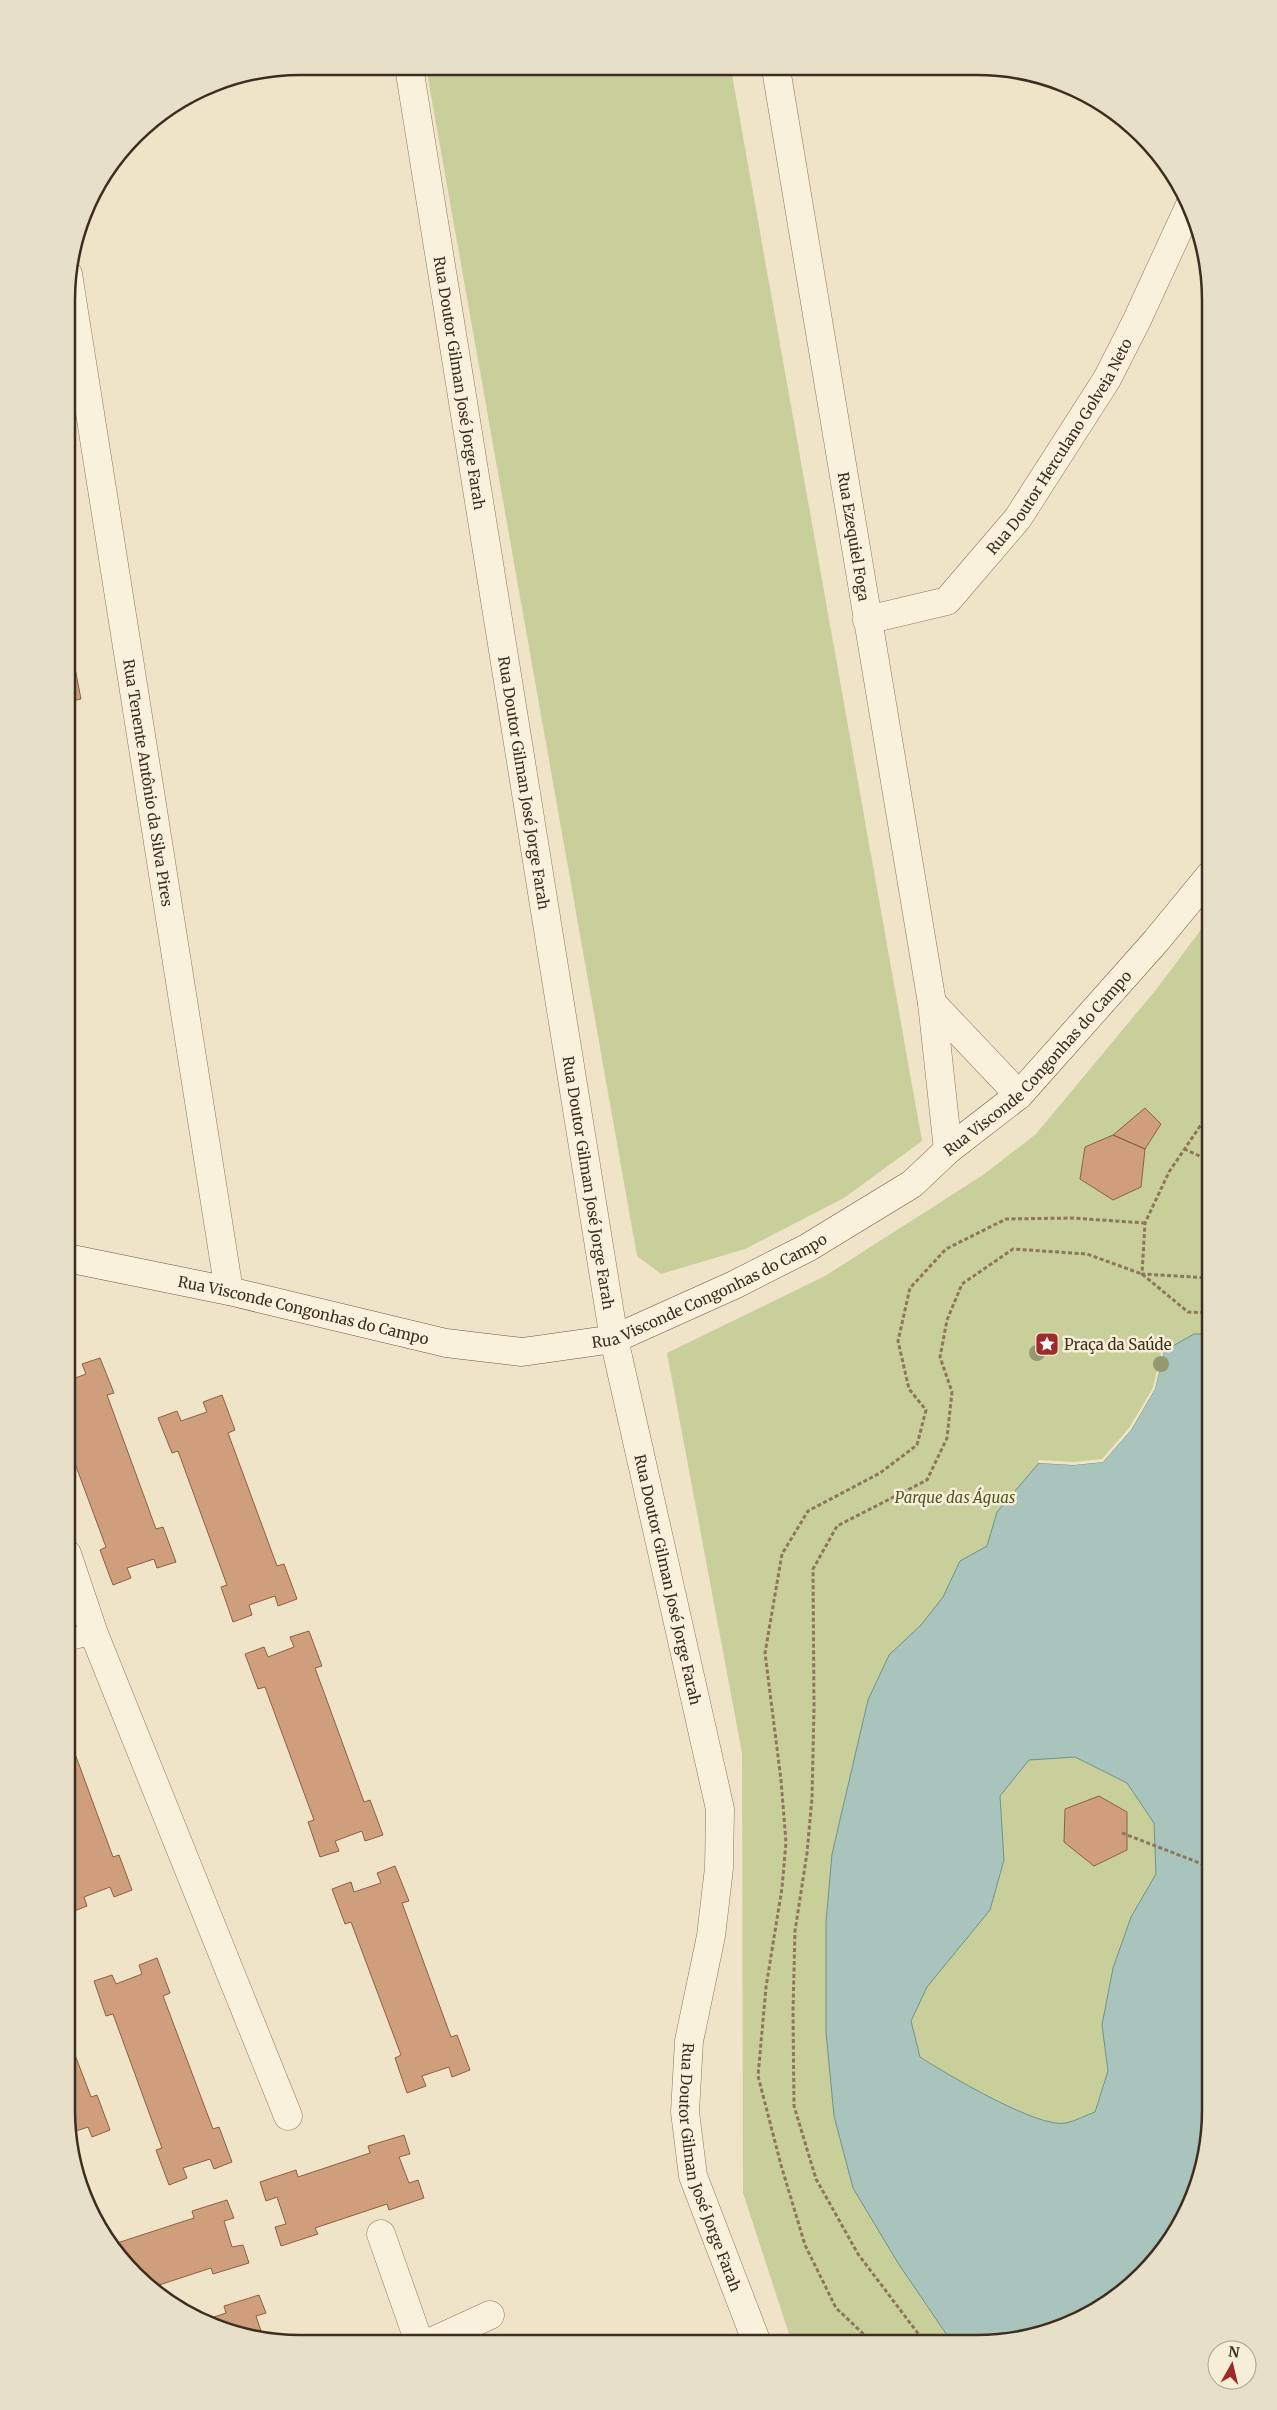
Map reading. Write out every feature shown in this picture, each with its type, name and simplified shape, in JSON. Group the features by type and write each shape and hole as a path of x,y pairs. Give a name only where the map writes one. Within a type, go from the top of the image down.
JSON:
{"street":[{"name":"Rua Doutor Gilman José Jorge Farah","path":"410,75 614,1339 720,1809 720,1868 711,1936 689,2041 685,2112 693,2176 755,2335"},
{"name":"Rua Ezequiel Foga","path":"777,75 932,1003 948,1150"},
{"name":"Rua Doutor Herculano Golveia Neto","path":"867,620 946,601 1018,518 1107,379 1137,320 1185,215"},
{"name":"Rua Tenente Antônio da Silva Pires","path":"75,318 229,1291"},
{"name":"Rua Visconde Congonhas do Campo","path":"75,1260 229,1291 446,1343 522,1352 614,1339 734,1285 807,1248 912,1184 948,1150 1019,1095 1156,941 1202,885"},
{"path":"932,1003 1019,1095"},
{"path":"75,1578 94,1634 288,2116"},
{"path":"381,2234 417,2335"},
{"path":"446,2335 490,2315"}],"lane":[{"path":"75,1638 94,1634"}],"path":[{"path":"1142,1274 1145,1223 1169,1172 1202,1122"},
{"path":"1184,1149 1202,1157"},
{"path":"864,2335 836,2308 805,2245 781,2166 758,2076 766,1987 782,1888 786,1842 781,1780 765,1653 782,1554 808,1511 880,1473 917,1445 926,1410 909,1389 898,1341 910,1288 946,1249 1006,1219 1072,1218 1145,1223"},
{"path":"919,2335 858,2254 816,2179 794,2106 793,2010 795,1931 807,1853 812,1798 814,1707 813,1569 837,1526 927,1480 946,1438 952,1392 940,1357 947,1320 962,1284 1013,1249 1086,1254 1142,1274 1202,1278"},
{"path":"1142,1274 1188,1312 1202,1313"},
{"path":"1122,1833 1202,1864"}],"green space":[{"path":"427,75 732,75 922,1141 844,1198 745,1249 661,1274 637,1256"},
{"name":"Parque das Águas","path":"1202,928 1202,2124 1198,2154 1190,2182 1179,2209 1164,2235 1146,2258 1125,2279 1102,2297 1063,2318 1021,2331 991,2335 789,2335 743,2193 742,1753 667,1353 825,1276 983,1175 1036,1134 1159,986"}],"water":[{"path":"1194,1334 1202,1334 1202,2124 1198,2154 1185,2196 1164,2235 1136,2269 1102,2297 1063,2318 1021,2331 991,2335 947,2335 898,2263 853,2188 834,2116 826,2032 826,1922 832,1854 868,1700 889,1655 921,1625 943,1597 960,1561 987,1546 997,1512 1039,1463 1074,1465 1103,1462 1131,1430 1155,1389 1164,1351","holes":["1075,1757 1127,1783 1154,1823 1156,1874 1131,1917 1113,1968 1102,2025 1108,2071 1095,2112 1070,2122 1053,2123 1014,2109 949,2075 920,2057 911,2021 927,1987 990,1910 1004,1860 1000,1796 1029,1760"]}],"pier":[{"path":"1164,1351 1155,1389 1131,1430 1103,1462 1074,1465 1039,1463 1038,1460 1074,1462 1102,1459 1129,1428 1153,1388 1161,1353"}],"building":[{"path":"75,668 81,699 75,700"},
{"path":"1145,1108 1161,1124 1145,1149 1113,1135"},
{"path":"1113,1135 1145,1149 1141,1187 1113,1200 1080,1179 1085,1147"},
{"path":"100,1358 114,1393 107,1395 156,1529 163,1527 176,1562 157,1568 154,1559 127,1568 131,1578 113,1585 100,1550 106,1547 75,1464 75,1378 86,1374 82,1364"},
{"path":"222,1395 235,1430 228,1433 277,1566 284,1564 297,1599 278,1606 275,1596 249,1605 252,1615 233,1622 221,1587 227,1585 178,1451 172,1453 158,1418 177,1411 181,1421 207,1412 203,1402"},
{"path":"309,1631 322,1666 315,1668 364,1802 370,1800 383,1835 365,1841 362,1831 335,1841 339,1851 320,1857 308,1822 314,1820 265,1687 258,1689 245,1654 264,1647 268,1657 294,1647 290,1637"},
{"path":"75,1754 113,1857 119,1855 132,1890 114,1897 110,1887 84,1897 87,1906 75,1911"},
{"path":"1099,1796 1127,1812 1127,1850 1094,1866 1064,1842 1065,1809"},
{"path":"395,1866 409,1901 402,1903 451,2037 457,2035 470,2070 452,2077 449,2067 422,2076 426,2086 407,2093 395,2058 401,2055 351,1922 345,1924 332,1889 351,1882 354,1892 381,1883 377,1873"},
{"path":"157,1958 170,1993 163,1996 213,2129 219,2127 232,2162 214,2169 210,2159 183,2168 187,2178 169,2185 156,2150 162,2148 113,2014 106,2016 94,1981 112,1975 116,1984 142,1974 139,1965"},
{"path":"75,2055 91,2097 97,2095 110,2130 92,2137 88,2127 76,2131"},
{"path":"404,2135 410,2154 399,2157 409,2183 418,2180 424,2198 389,2210 387,2204 315,2228 318,2234 281,2246 275,2227 286,2224 277,2197 266,2201 260,2182 296,2170 298,2177 370,2153 368,2146"},
{"path":"227,2200 234,2218 224,2221 232,2247 243,2245 249,2263 213,2274 211,2268 159,2285 141,2269 119,2243 194,2218 192,2211"},
{"path":"259,2295 266,2313 256,2316 261,2332 213,2317 226,2313 224,2306"}],"place":[{"name":"Praça da Saúde","path":"1047,1344"}]}
